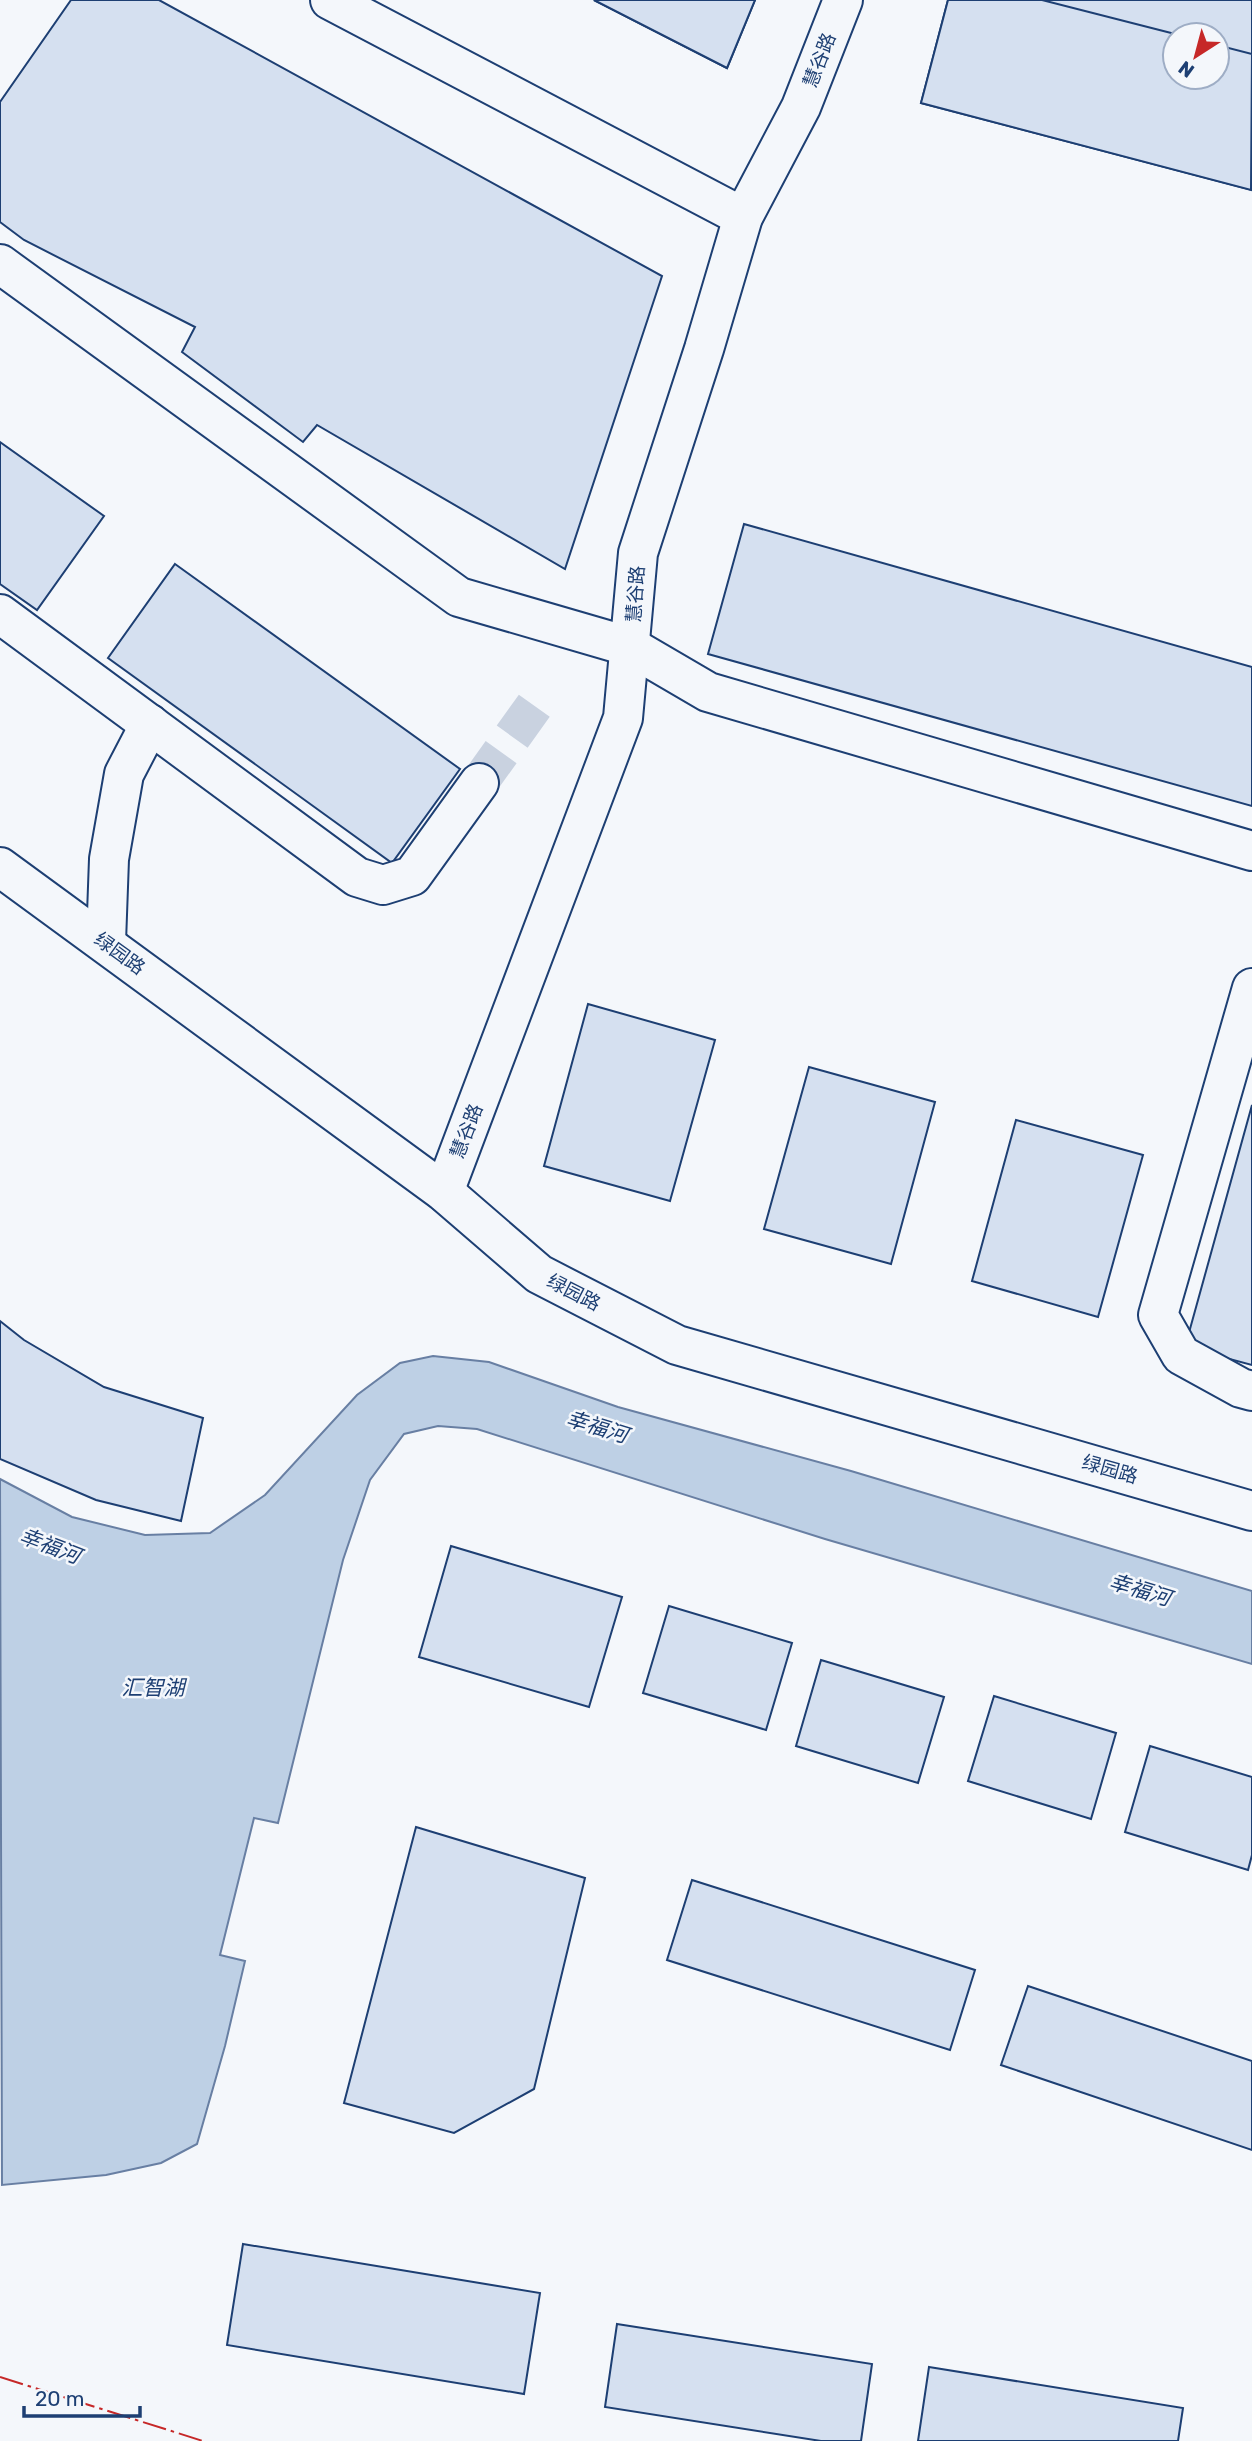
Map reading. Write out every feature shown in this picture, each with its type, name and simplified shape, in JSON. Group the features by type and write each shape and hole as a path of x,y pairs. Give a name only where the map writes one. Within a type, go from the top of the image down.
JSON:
{"street":[{"path":"330,0 743,217"},
{"name":"慧谷路","path":"444,1192 623,718 638,554 743,217 801,107 842,0"},
{"path":"0,264 459,597 631,647 708,692 1252,851"},
{"path":"0,614 357,877 383,885 412,876 479,782"},
{"path":"106,942 109,859 124,774 150,724"},
{"name":"绿园路","path":"0,867 444,1192 539,1274 677,1345 1252,1511"},
{"path":"1252,988 1158,1315 1181,1355 1241,1388 1252,1391"}],"water":[{"name":"汇智湖","path":"433,1356 489,1362 618,1407 851,1471 1252,1591 1252,1664 825,1539 477,1429 438,1426 404,1434 370,1480 343,1560 278,1823 254,1818 220,1955 245,1961 225,2046 197,2144 161,2163 106,2175 2,2185 0,1479 72,1517 145,1535 210,1533 265,1495 357,1395 400,1363"}],"building":[{"path":"71,0 159,0 662,276 565,569 317,425 303,442 182,352 195,327 24,240 0,222 0,102"},
{"path":"594,0 755,0 727,68"},
{"path":"594,0 755,0 727,68"},
{"path":"948,0 1252,0 1252,190 921,103"},
{"path":"948,0 1042,0 1161,30 1161,91 1231,91 1231,49 1252,54 1251,190 921,103"},
{"path":"0,442 104,516 37,610 0,584"},
{"path":"744,524 1252,667 1252,806 708,654"},
{"path":"175,564 460,769 392,863 108,658"},
{"path":"588,1004 715,1040 670,1201 544,1166"},
{"path":"809,1067 935,1102 891,1264 764,1229"},
{"path":"1252,1105 1252,1365 1185,1347"},
{"path":"1016,1120 1143,1155 1098,1317 972,1281"},
{"path":"0,1321 24,1340 104,1387 203,1418 181,1521 96,1500 0,1459"},
{"path":"451,1546 622,1597 589,1707 419,1657"},
{"path":"669,1606 792,1643 766,1730 643,1693"},
{"path":"821,1660 944,1697 918,1783 796,1746"},
{"path":"994,1696 1116,1733 1091,1819 968,1781"},
{"path":"1150,1746 1252,1777 1252,1855 1248,1870 1125,1832"},
{"path":"416,1827 585,1878 534,2089 454,2133 344,2103"},
{"path":"692,1880 975,1970 950,2050 667,1960"},
{"path":"1028,1986 1252,2061 1252,2150 1001,2065"},
{"path":"243,2244 540,2293 524,2394 227,2345"},
{"path":"617,2324 872,2364 861,2441 821,2441 605,2407"},
{"path":"929,2367 1183,2408 1178,2441 918,2441"}],"tunnel":[{"path":"479,783 542,695"}],"power":[{"path":"0,2377 203,2441"}],"water label":[{"name":"幸福河","path":"597,1427"},
{"name":"幸福河","path":"50,1546"},
{"name":"幸福河","path":"1140,1590"}]}
